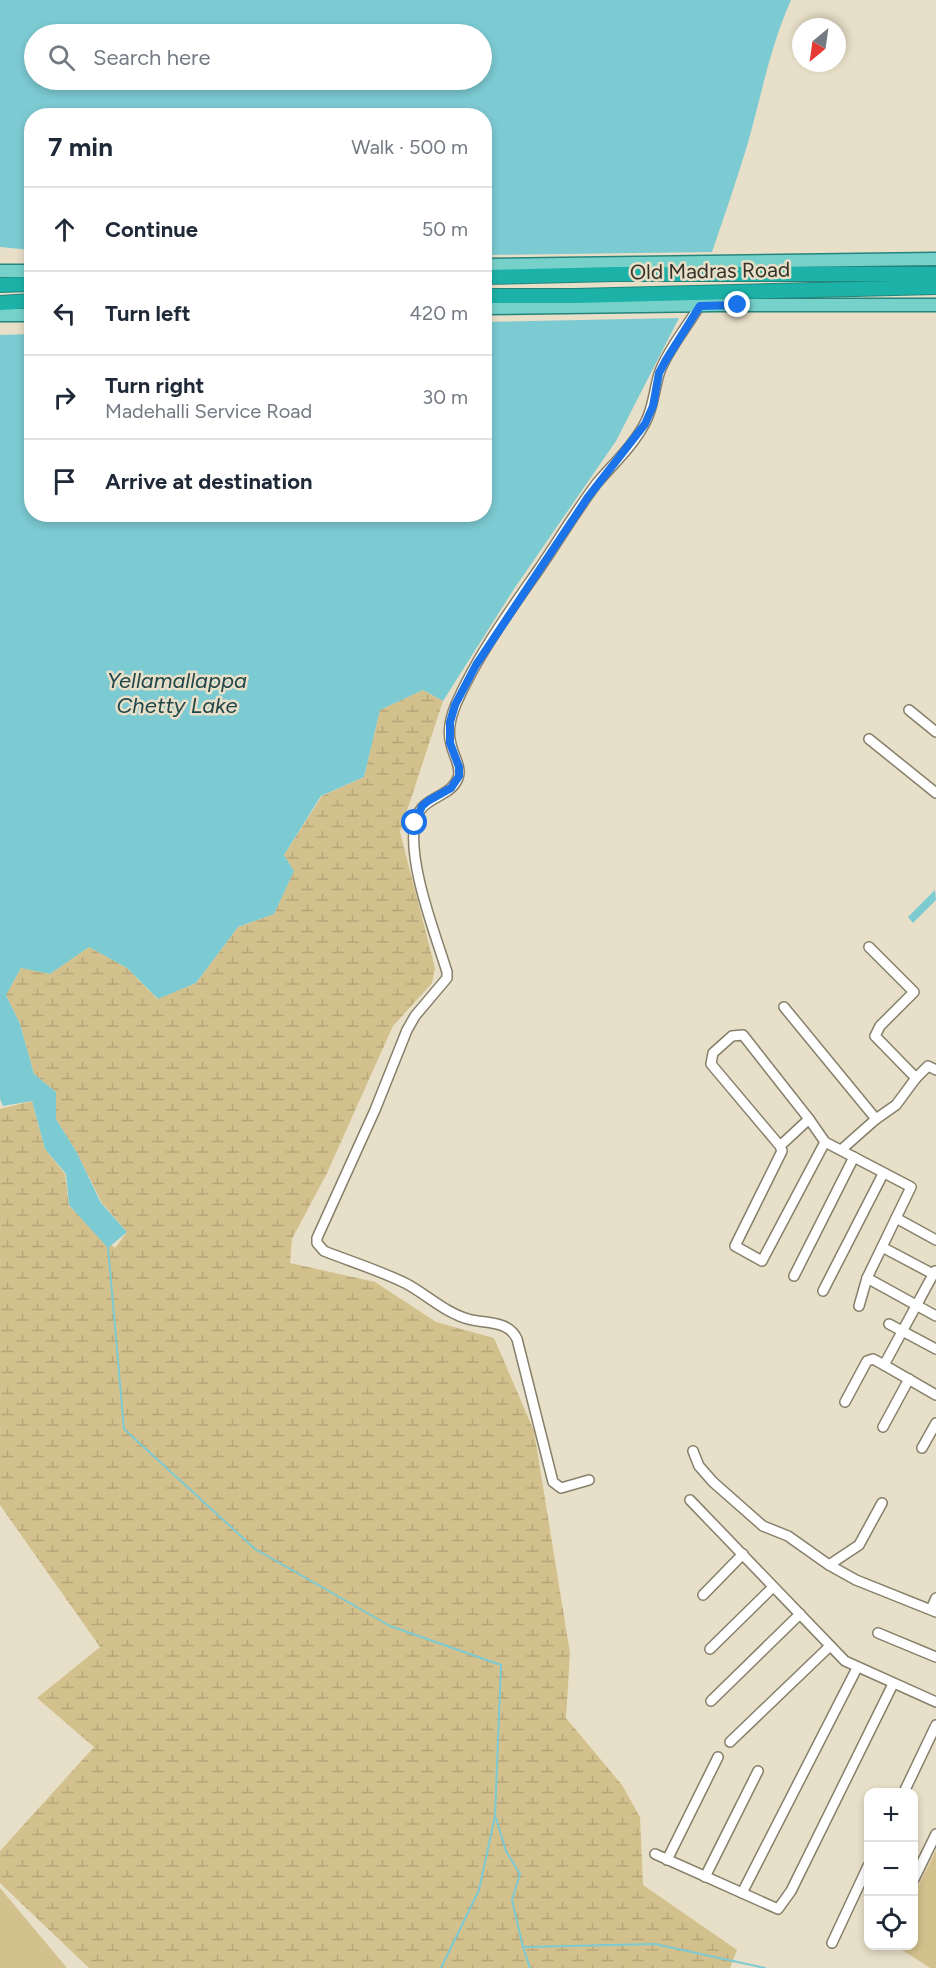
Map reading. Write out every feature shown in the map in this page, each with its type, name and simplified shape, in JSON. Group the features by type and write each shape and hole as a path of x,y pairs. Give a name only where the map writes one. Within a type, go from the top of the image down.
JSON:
{"highway":[{"name":"Old Madras Road","path":"492,277 626,269 719,274 936,274"},
{"path":"0,285 24,284"},
{"name":"Old Madras Road","path":"492,296 936,287"},
{"path":"0,303 24,302"}],"main road":[{"path":"492,265 626,269 936,259"},
{"path":"0,271 24,271"},
{"path":"492,308 936,305"},
{"path":"0,315 24,315"}],"street":[{"path":"589,1480 561,1488 553,1482 517,1340 510,1329 496,1323 467,1319 397,1280 324,1251 317,1243 317,1238 375,1110 406,1030 447,978 420,882 414,835 415,823 422,806 451,788 459,776 459,767 450,743 450,722 455,705 476,665 522,594 597,484 645,424 653,406 659,373 700,306"},
{"path":"909,710 936,732"},
{"path":"869,739 936,793"},
{"path":"869,947 914,992 880,1026 875,1036 916,1078"},
{"path":"784,1007 876,1119"},
{"path":"825,1142 762,1261 735,1246 782,1151 711,1064 713,1053 732,1035 743,1035 825,1142 911,1187 867,1278 859,1306"},
{"path":"841,1150 876,1119 896,1105 928,1066 936,1070"},
{"path":"780,1146 809,1119"},
{"path":"794,1276 854,1157"},
{"path":"823,1291 883,1174"},
{"path":"896,1218 936,1240"},
{"path":"882,1247 935,1271 885,1365"},
{"path":"867,1278 936,1316"},
{"path":"889,1324 936,1349"},
{"path":"845,1402 867,1361 873,1359 936,1395"},
{"path":"883,1427 909,1380"},
{"path":"922,1448 936,1423"},
{"path":"693,1451 699,1466 732,1501 763,1526 788,1536 856,1580 933,1611 936,1598"},
{"path":"690,1500 845,1661 936,1702"},
{"path":"830,1565 859,1545 882,1503"},
{"path":"703,1595 743,1554"},
{"path":"710,1649 773,1587"},
{"path":"711,1701 801,1614"},
{"path":"878,1633 936,1657"},
{"path":"730,1742 830,1646"},
{"path":"742,1893 857,1668"},
{"path":"655,1854 778,1909 791,1891 893,1684"},
{"path":"906,1788 936,1725"},
{"path":"667,1860 718,1758"},
{"path":"705,1877 758,1771"},
{"path":"918,1871 936,1834"},
{"path":"832,1943 864,1875"}],"green space":[{"path":"423,690 443,701 400,832 435,968 432,983 393,1026 327,1173 292,1239 290,1263 375,1282 436,1322 494,1338 534,1431 570,1653 566,1718 622,1785 640,1817 643,1885 737,1950 730,1968 89,1968 0,1883 0,1851 94,1747 37,1698 100,1647 0,1505 0,1109 32,1101 45,1149 65,1174 69,1206 115,1248 127,1232 102,1203 77,1153 56,1119 56,1092 34,1074 20,1024 6,995 21,968 50,974 89,947 127,968 157,999 196,983 238,927 274,914 294,871 284,855 322,796 364,777 380,710"},
{"path":"936,1850 936,1968 930,1968 902,1950 918,1950 918,1886"},
{"path":"0,1888 67,1968 0,1968"}],"water":[{"path":"0,0 791,0 777,36 747,146 712,252 492,255 492,108 24,108 24,249 0,247"},
{"name":"Yellamallappa Chetty Lake","path":"679,318 616,441 514,589 443,701 423,690 380,710 364,777 321,796 284,855 294,871 274,914 238,927 196,983 158,999 127,968 89,947 50,974 21,968 6,995 20,1024 34,1074 56,1092 56,1119 77,1153 101,1203 127,1232 108,1248 69,1205 66,1174 45,1149 32,1101 3,1106 0,1099 0,335 24,334 24,522 492,522 492,322"},
{"path":"935,890 936,900 913,923 908,917"}],"waterway":[{"path":"108,1247 124,1429 255,1549 390,1626 501,1665 495,1816 479,1890 441,1968"},
{"path":"496,1818 506,1851 520,1874 512,1900 530,1968"},
{"path":"523,1947 655,1944 765,1968"}],"route":[{"path":"415,823 422,806 451,788 459,776 459,767 450,743 450,722 455,705 476,665 597,484 645,424 653,406 659,373 666,360 700,306 738,305"}]}
